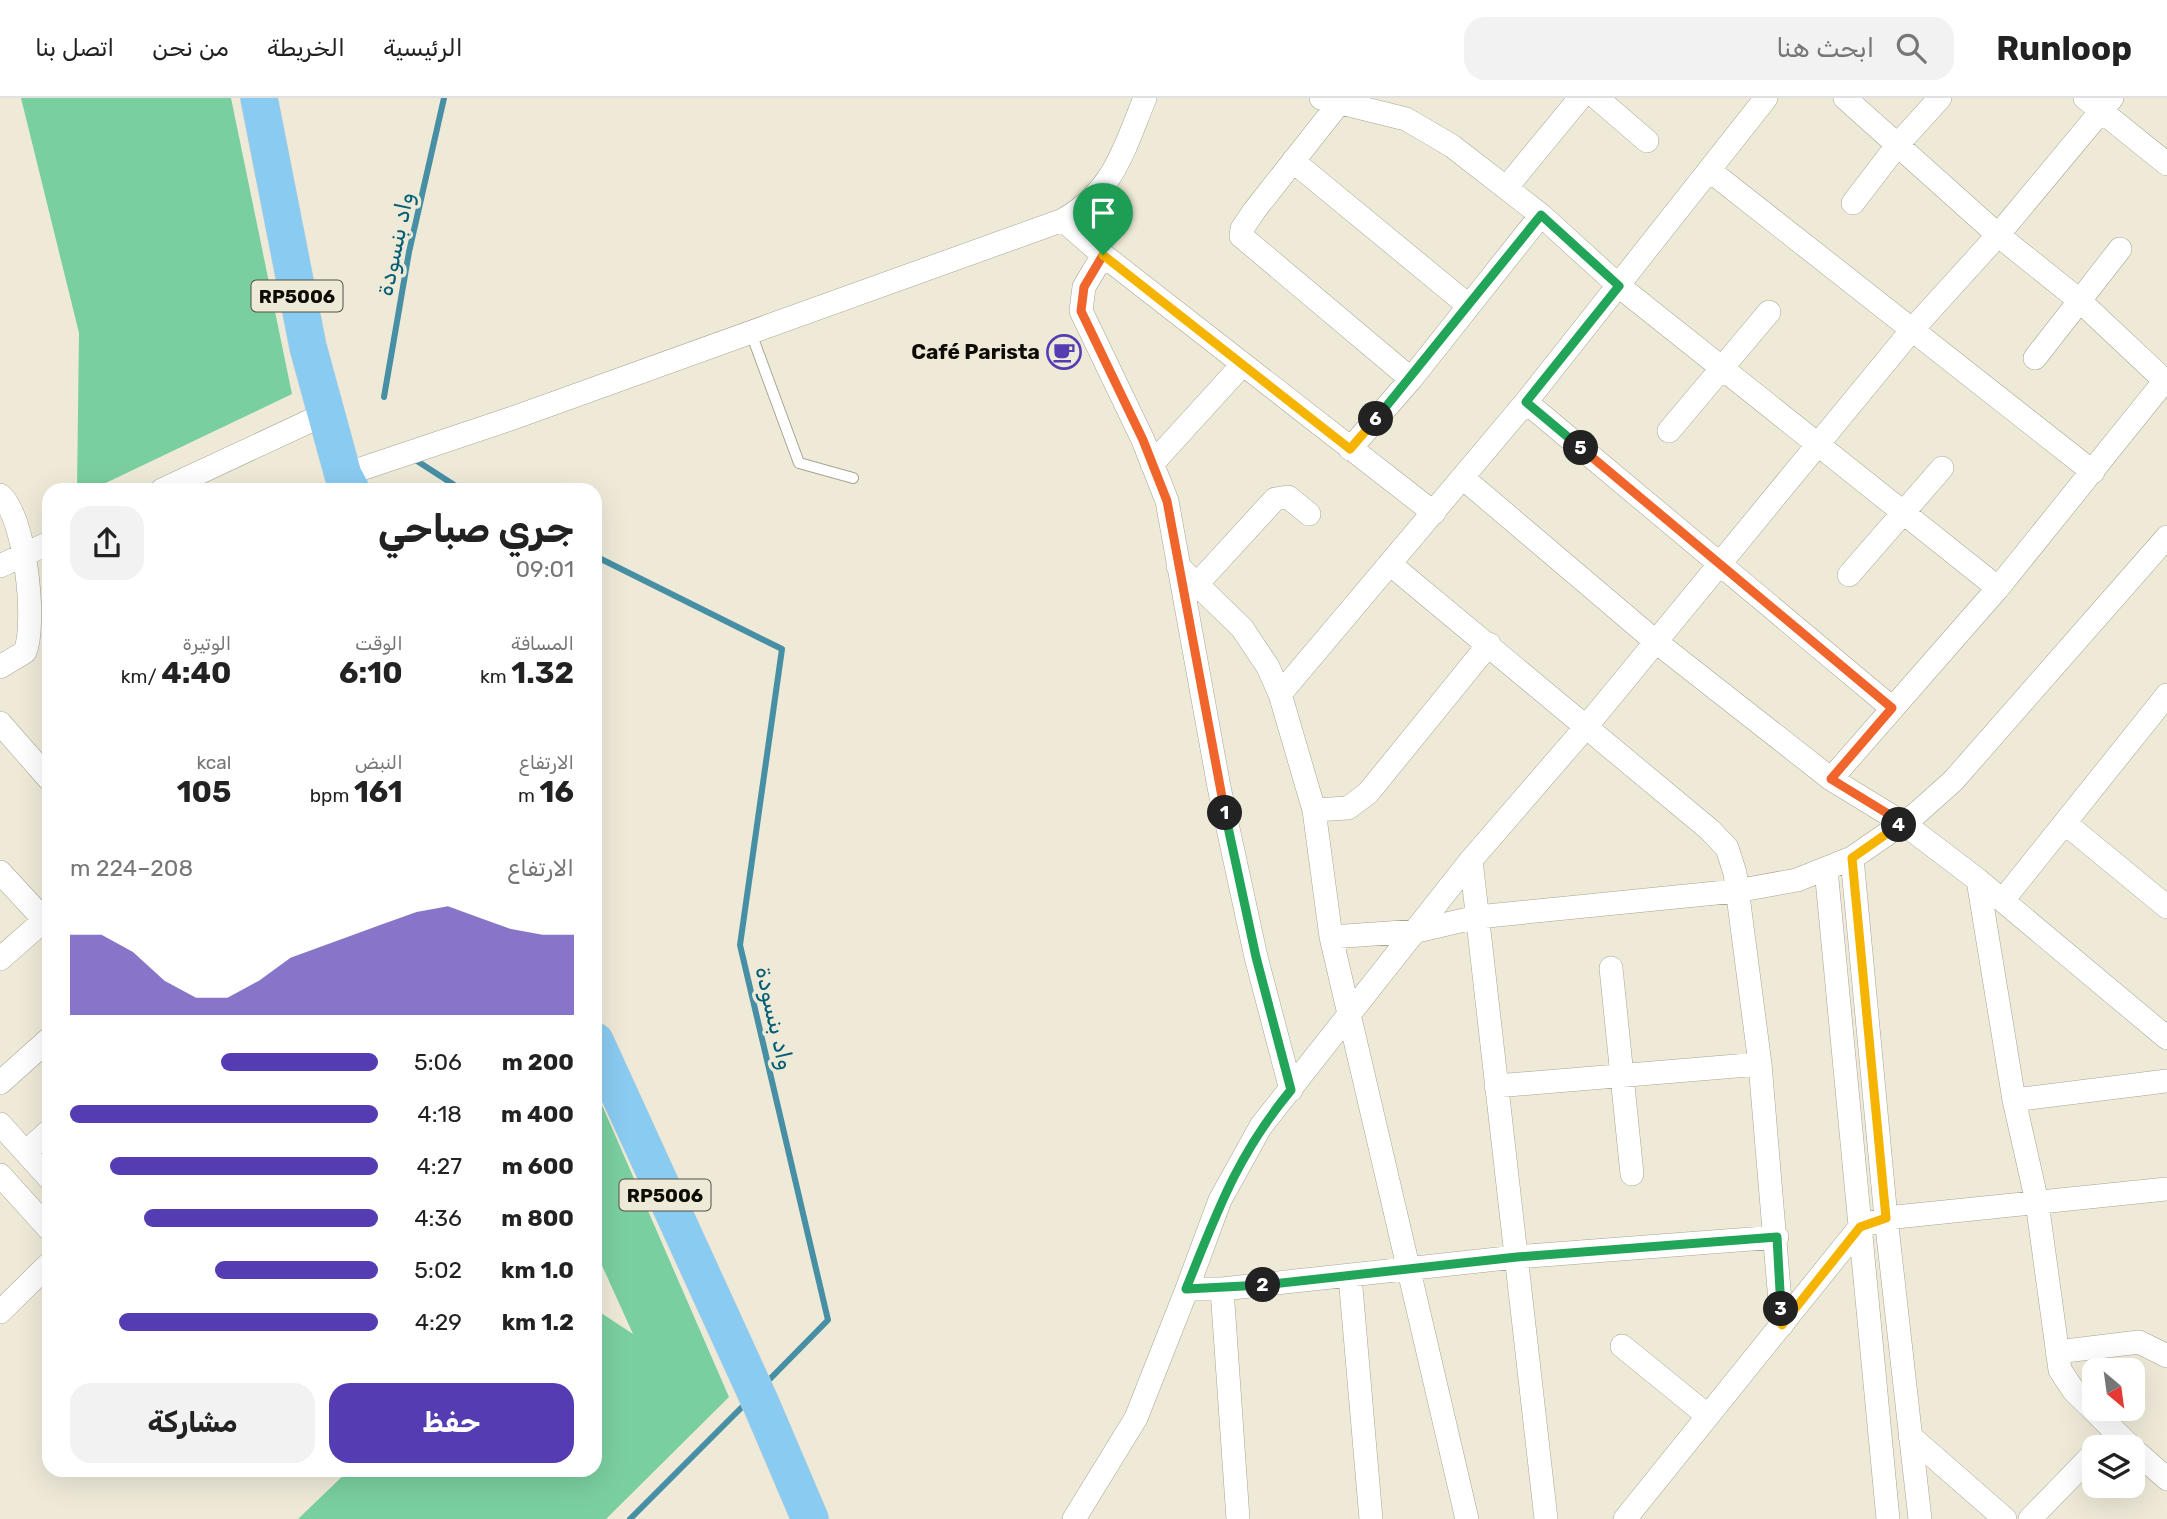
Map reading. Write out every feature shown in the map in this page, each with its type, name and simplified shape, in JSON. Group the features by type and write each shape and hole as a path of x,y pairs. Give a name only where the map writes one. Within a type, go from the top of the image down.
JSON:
{"main road":[{"name":"RP5006","path":"259,98 308,347 325,414 347,482"},
{"name":"RP5006","path":"602,1056 761,1404 810,1519"}],"street":[{"path":"347,482 1063,220 1088,203 1108,183 1145,98"},
{"path":"1506,188 1580,98"},
{"path":"1597,98 1647,141"},
{"path":"1280,694 1526,402 1766,98"},
{"path":"1831,779 1998,588 2166,380 1845,98"},
{"path":"1853,203 1899,143 1940,98"},
{"path":"1411,379 1241,236 1247,220 1293,161 1331,100 1386,113 1427,130 1541,215 1619,286 1904,510 1998,588"},
{"path":"1074,1519 1136,1418 1236,1167 1261,1126 1471,860 1585,728 1911,331 1998,234 2099,102 2167,164"},
{"path":"1293,161 1469,306"},
{"path":"1709,170 2092,472"},
{"path":"1350,449 1411,379 1541,215"},
{"path":"1063,220 1103,255 1434,513"},
{"path":"2035,358 2120,249"},
{"path":"1103,255 1084,287 1081,311 1153,464 1167,501 1219,787 1256,957 1291,1090"},
{"path":"1669,431 1721,365 1769,312"},
{"path":"1153,464 1243,364"},
{"path":"1526,402 1892,708"},
{"path":"177,483 325,414"},
{"path":"1849,575 1942,468"},
{"path":"1463,478 1655,641 1831,779 1903,823 1978,880 2167,1038"},
{"path":"0,495 11,508 23,555 31,611 28,644 24,654 0,667"},
{"path":"1198,583 1275,499 1288,497 1309,514"},
{"path":"1331,937 1417,931 1478,917 1736,891 1788,882 1852,858 1903,823 1953,782 2167,537"},
{"path":"0,566 42,546"},
{"path":"1390,564 1489,644 1723,843 1733,862 1760,1064 1777,1237 1782,1325"},
{"path":"1178,566 1198,583 1250,638 1280,694 1314,810 1331,937 1467,1519"},
{"path":"1314,810 1341,810 1368,793 1489,644"},
{"path":"2003,900 2167,696"},
{"path":"0,723 42,771"},
{"path":"2065,823 2167,907"},
{"path":"1852,858 1886,1218 1920,1519"},
{"path":"1471,860 1546,1519"},
{"path":"1826,869 1888,1519"},
{"path":"0,872 42,916"},
{"path":"1978,880 2014,1100 2036,1202 2060,1370 2068,1384 2112,1435"},
{"path":"0,959 42,925"},
{"path":"1611,968 1632,1174"},
{"path":"0,1083 42,1045"},
{"path":"1496,1086 1760,1064"},
{"path":"2014,1100 2167,1081"},
{"path":"0,1124 42,1170"},
{"path":"26,1152 42,1137"},
{"path":"0,1175 42,1221"},
{"path":"1625,1519 1860,1227 1886,1218 2167,1189"},
{"path":"1186,1289 1223,1289 1409,1267 1777,1237"},
{"path":"0,1312 42,1271"},
{"path":"1350,1276 1371,1519"},
{"path":"1223,1289 1238,1519"},
{"path":"2057,1352 2139,1342 2167,1356"},
{"path":"1622,1346 1709,1416"},
{"path":"1910,1436 2006,1519"},
{"path":"2145,1463 2167,1479"},
{"path":"2030,1519 2082,1465"}],"lane":[{"path":"751,333 799,463 853,478"}],"green space":[{"path":"21,98 231,98 292,394 106,483 77,483 79,333"},
{"path":"602,1105 729,1397 606,1519 298,1519 342,1477 602,1477 602,1314 633,1334 602,1265"}],"waterway":[{"name":"واد بنسودة","path":"384,397 409,252 444,98"},
{"name":"واد بنسودة","path":"414,459 451,483"},
{"name":"واد بنسودة","path":"602,559 782,649 740,945 828,1320 766,1383"},
{"name":"واد بنسودة","path":"630,1519 746,1403"}],"place":[{"name":"Café Parista","path":"1064,352"}],"route":[{"path":"1541,215 1619,286 1526,402 1892,708 1831,779 1903,823 1852,858 1886,1218 1860,1227 1782,1325 1777,1237 1409,1267 1223,1289 1186,1289 1220,1200 1236,1167 1261,1126 1291,1090 1256,957 1219,787 1167,501 1143,440 1081,311 1081,300 1088,276 1103,255 1350,449 1411,379 1541,215"}]}
